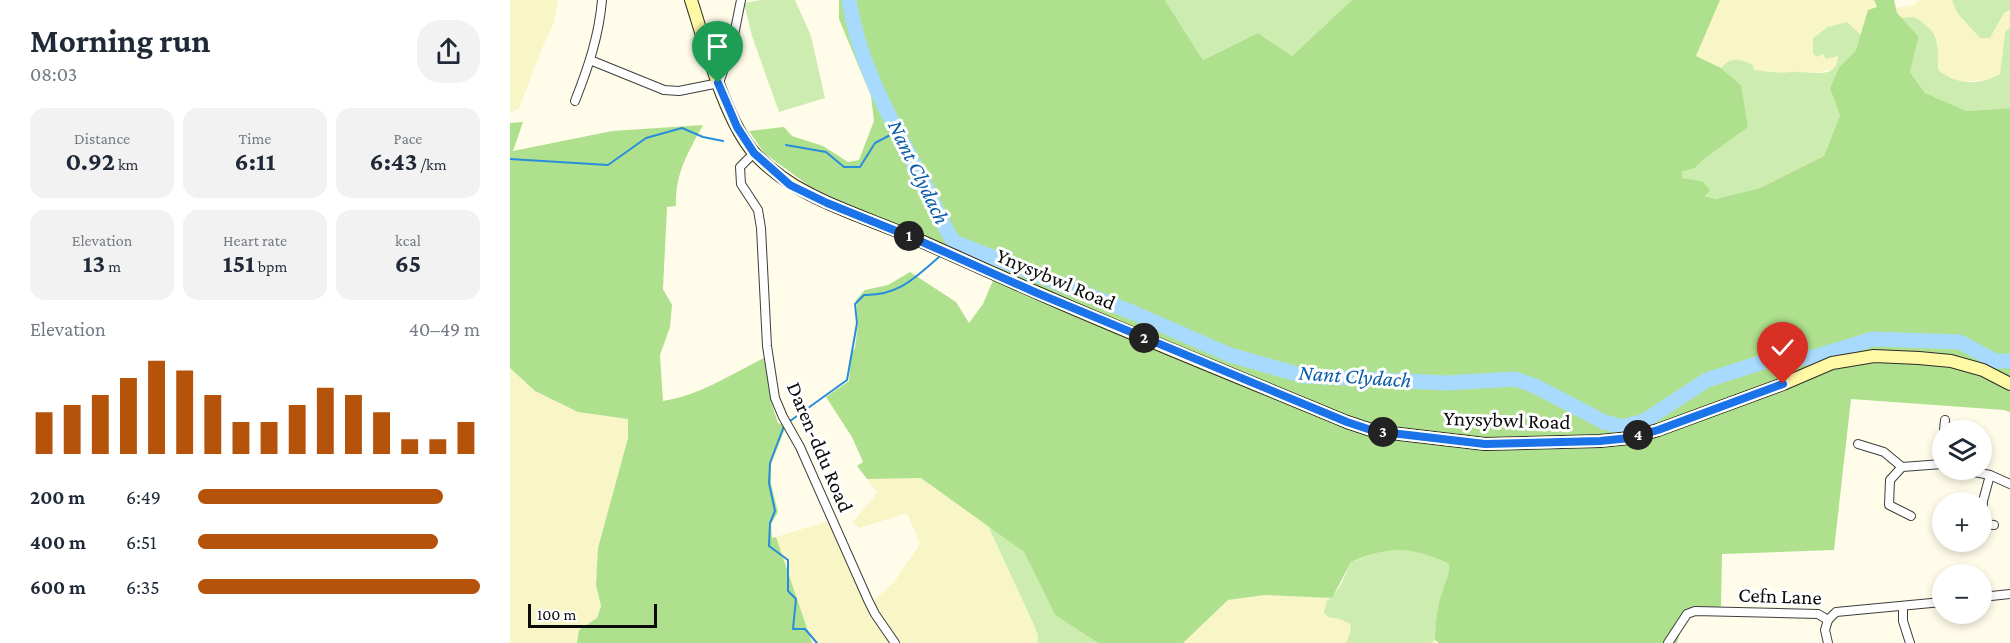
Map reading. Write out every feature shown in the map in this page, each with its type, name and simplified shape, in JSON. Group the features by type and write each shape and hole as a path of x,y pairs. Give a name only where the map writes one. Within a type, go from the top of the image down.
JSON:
{"main road":[{"name":"Ynysybwl Road","path":"691,0 718,83 737,127 754,153 790,185 1071,307 1347,422 1374,431 1485,444 1630,438 1783,384 1832,363 1874,356 1951,361 1983,370 2010,384"}],"street":[{"path":"575,101 599,27 602,0"},
{"path":"590,60 664,90 680,91 718,83 732,45 741,0"},
{"name":"Daren-ddu Road","path":"754,153 740,167 741,184 758,210 761,228 767,346 775,398 800,447 866,597 895,643"},
{"path":"1858,444 1884,452 1902,467"},
{"path":"1911,516 1889,505 1890,480 1902,467 1932,465"},
{"path":"1992,477 2010,484"},
{"path":"1992,596 2010,594"},
{"name":"Cefn Lane","path":"1668,643 1687,614 1695,611 1818,614 1828,620 1836,612 1932,603"},
{"path":"1903,607 1910,643"},
{"path":"1828,620 1825,630 1828,643"}],"shaded area":[{"path":"510,0 558,0 554,22 519,108 510,113"},
{"path":"1720,0 1874,0 1877,8 1868,10 1861,35 1847,22 1839,25 1814,45 1813,53 1838,56 1834,69 1810,74 1792,72 1786,74 1753,70 1725,63 1721,68 1696,56"},
{"path":"1920,0 1952,0 1957,14 1980,38 1990,38 2004,13 2010,10 2010,27 2005,32 2000,74 1988,80 1959,82 1938,70 1938,43 1914,18 1901,18 1897,13 1896,8 1913,5"},
{"path":"510,368 535,391 578,412 628,419 628,438 598,548 596,585 601,606 597,618 579,630 577,643 510,643"},
{"path":"921,478 988,526 1034,625 1038,636 1037,643 900,643 878,612 873,601 894,582 920,544 907,513 860,528 852,523 877,493 867,479"},
{"path":"828,521 871,614 890,643 812,643 776,537"},
{"path":"1264,595 1332,598 1439,643 1183,643 1228,600"}],"green space":[{"path":"761,0 795,0 811,36 825,98 779,112 752,36 744,3"},
{"path":"839,0 1165,0 1203,60 1258,33 1292,56 1352,0 1720,0 1696,56 1721,68 1741,85 1748,127 1695,168 1682,172 1682,178 1702,181 1710,190 1705,196 1715,199 1760,188 1824,156 1840,115 1830,88 1840,66 1856,50 1868,10 1877,7 1874,0 1894,0 1897,13 1919,37 1910,72 1925,93 1967,111 2010,108 2010,412 1851,399 1834,550 1722,554 1721,606 1685,617 1677,643 1439,643 1435,640 1437,616 1449,564 1411,551 1390,550 1351,562 1332,598 1264,595 1228,600 1183,643 1098,643 1055,615 1024,552 921,478 867,479 857,466 863,462 852,437 826,397 849,381 851,355 855,348 858,323 856,300 865,290 888,285 910,272 956,302 969,323 983,304 997,271 812,188 764,153 749,131 784,127 792,136 823,146 848,162 859,160 874,121 871,96 839,19"},
{"path":"1165,0 1352,0 1292,56 1258,33 1203,60"},
{"path":"1952,0 2010,0 2010,10 2004,13 1990,38 1980,38 1957,13"},
{"path":"1914,17 1929,28 1936,39 1938,70 1953,79 1968,82 1984,81 2000,74 2005,32 2010,27 2010,108 1967,111 1925,93 1910,72 1919,37 1901,18"},
{"path":"1847,22 1861,35 1856,50 1840,66 1840,115 1824,156 1760,188 1715,199 1705,196 1702,181 1681,178 1682,172 1695,168 1705,158 1741,85 1721,68 1724,64 1736,60 1753,65 1754,70 1782,73 1827,72 1837,64 1838,56 1826,59 1823,54 1817,57 1813,53 1813,38 1828,27"},
{"path":"523,122 513,151 612,131 703,125 680,173 676,206 667,207 663,289 672,305 670,327 660,355 663,401 702,389 764,358 771,402 778,423 786,426 771,464 771,484 778,512 771,524 772,538 776,537 812,643 577,643 579,630 597,618 601,606 596,585 598,548 628,438 628,419 578,412 535,391 510,368 510,123"},
{"path":"988,526 1024,552 1055,615 1098,643 1037,643 1038,636 1034,625"},
{"path":"1384,550 1418,551 1449,564 1448,575 1440,598 1435,640 1431,643 1346,643 1351,630 1350,624 1328,617 1324,612 1327,601 1338,589 1351,562"}],"waterway":[{"name":"Nant Clydach","path":"849,0 861,48 878,94 954,242 1134,313 1230,355 1304,376 1446,383 1515,379 1535,386 1604,422 1622,427 1644,421 1707,380 1766,361 1814,357 1873,339 1960,342 1995,361 2010,361"},
{"path":"510,159 608,165 646,138 682,128 703,137 723,141"},
{"path":"786,145 826,152 844,167 860,167 875,143 896,132"},
{"name":"Nant Clydach","path":"948,247 954,242"},
{"path":"790,421 847,380 857,323 855,304 864,295 876,295 905,284 939,257"},
{"path":"784,426 770,463 769,483 775,511 770,523 769,546 788,560 788,591 796,599 793,629 805,629 817,643"}],"route":[{"path":"718,83 737,127 754,153 790,185 1037,293 1347,422 1374,431 1485,444 1630,438 1783,384"}]}
